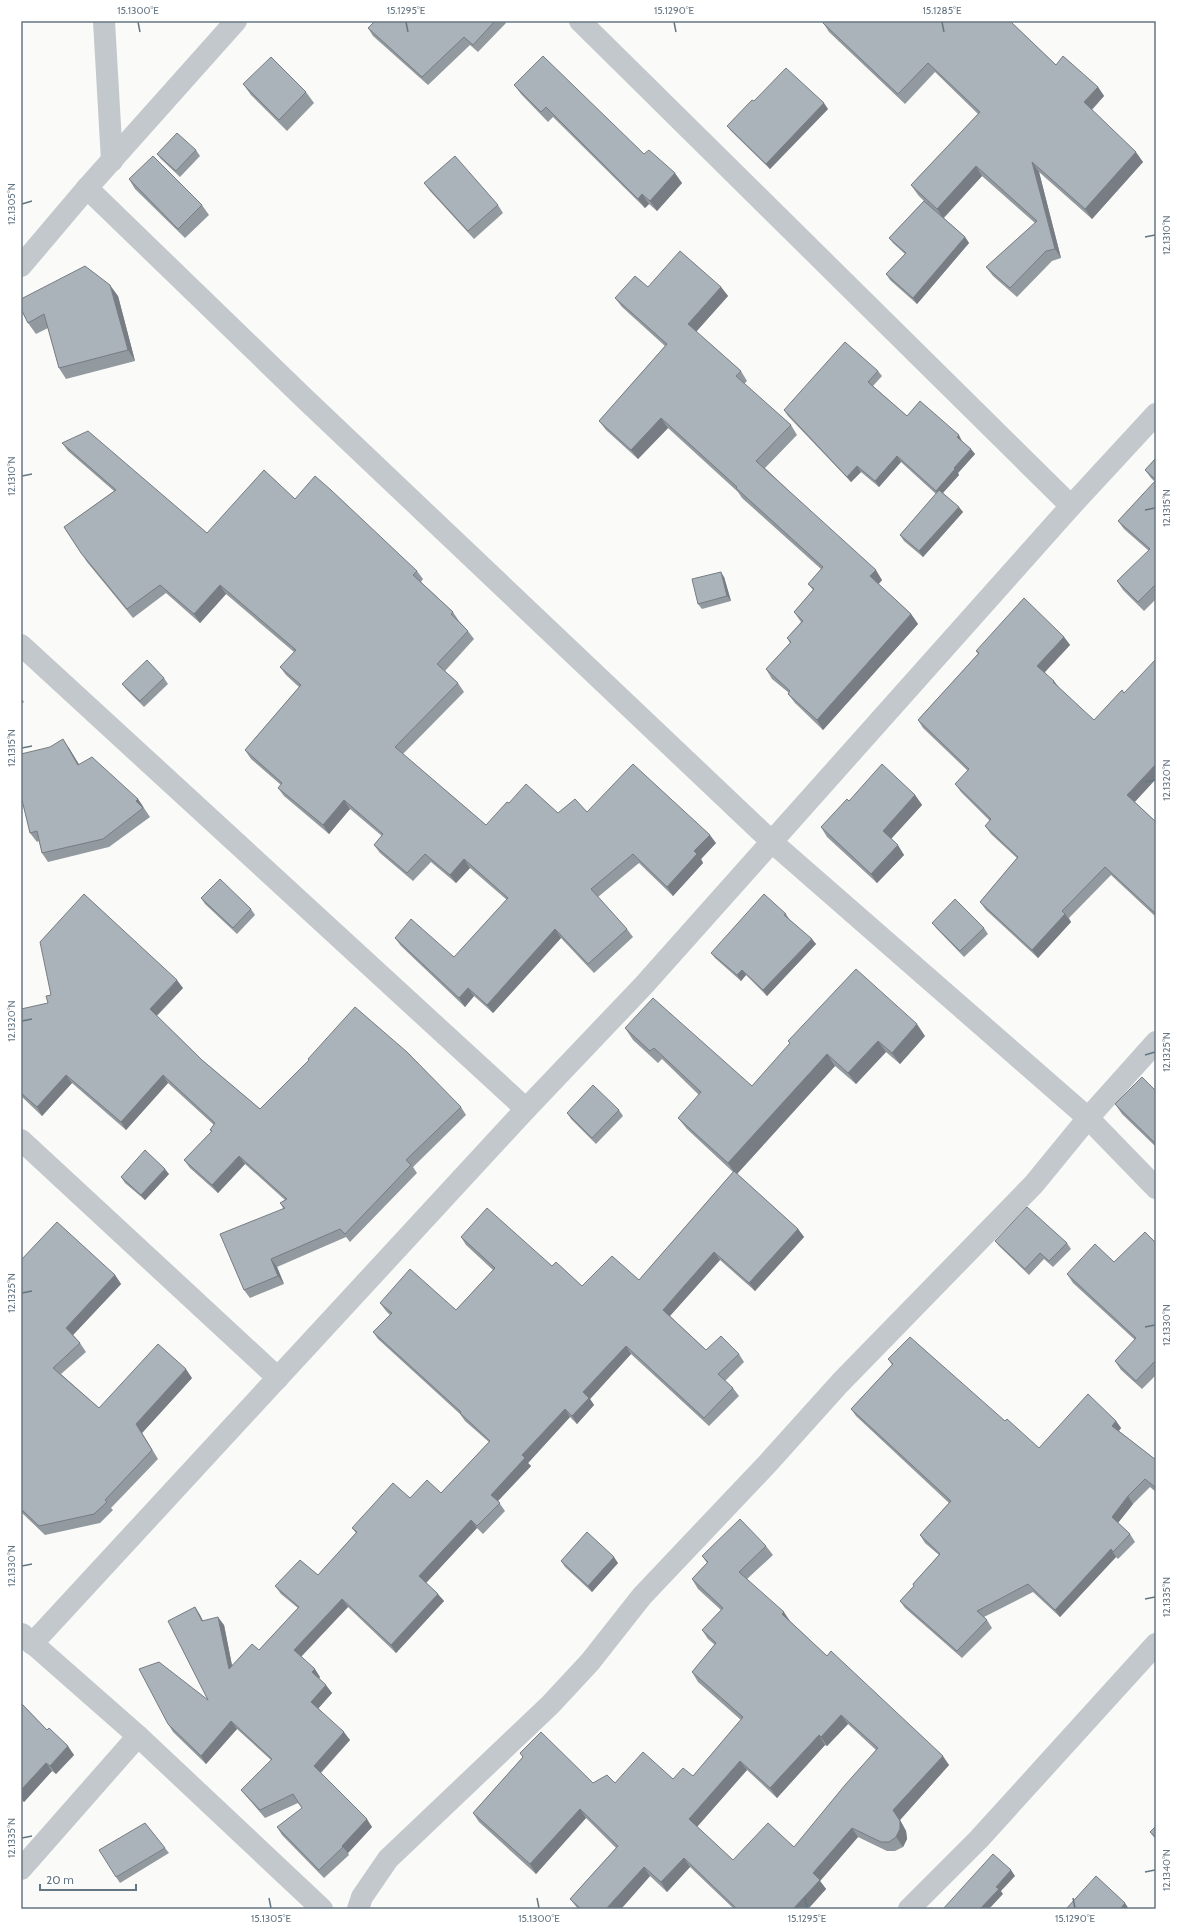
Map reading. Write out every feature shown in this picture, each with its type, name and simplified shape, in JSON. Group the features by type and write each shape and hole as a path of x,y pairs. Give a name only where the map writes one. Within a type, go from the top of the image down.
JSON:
{"street":[{"path":"104,21 112,161"},
{"path":"21,266 87,188 236,21"},
{"path":"580,21 1071,506"},
{"path":"87,188 304,398 772,842 1088,1118 1156,1188"},
{"path":"322,1909 138,1736 27,1638 278,1378 526,1109 644,985 1071,506 1156,414"},
{"path":"21,645 526,1109"},
{"path":"358,1909 362,1897 388,1859 550,1705 590,1662 642,1596 769,1462 840,1383 1034,1184 1088,1118 1156,1042"},
{"path":"21,1140 278,1378"},
{"path":"909,1909 979,1840 1156,1644"},
{"path":"21,1869 138,1736"}],"building":[{"path":"375,21 495,21 473,45 464,37 422,77 368,28"},
{"path":"824,21 1010,21 1056,65 1063,56 1098,87 1084,102 1136,152 1085,209 1032,162 1055,249 1046,251 1010,288 986,267 1037,221 976,166 937,209 911,185 980,112 928,63 898,94 823,23"},
{"path":"543,56 644,154 649,150 675,173 650,201 642,194 638,199 546,107 541,112 514,85"},
{"path":"271,57 306,92 279,120 243,84"},
{"path":"786,68 824,103 766,164 727,126"},
{"path":"177,133 196,150 176,171 157,154"},
{"path":"153,156 202,205 178,229 129,179"},
{"path":"455,156 498,205 468,231 424,183"},
{"path":"924,201 965,237 913,298 886,274 906,253 889,238"},
{"path":"680,251 721,287 688,324 741,371 736,376 791,425 756,461 876,570 870,576 911,614 817,720 788,694 790,691 766,669 791,642 787,638 803,621 794,612 814,589 808,584 823,567 661,418 631,450 599,421 667,344 615,298 635,276 648,287"},
{"path":"85,266 110,285 128,350 59,368 44,314 28,323 21,309 21,299"},
{"path":"845,342 878,371 868,382 907,416 920,401 959,435 957,437 971,449 936,491 897,456 875,481 857,466 847,477 784,410"},
{"path":"88,431 207,533 264,470 295,499 315,476 417,571 413,575 453,612 451,614 468,631 437,664 458,683 395,747 486,825 526,784 558,813 575,799 587,812 633,764 710,835 694,851 697,854 667,887 633,854 591,889 627,929 588,964 555,929 487,1005 468,988 459,998 395,938 411,919 454,957 508,898 464,859 450,875 425,854 407,873 374,845 383,834 344,800 323,825 278,788 282,783 245,750 301,685 280,667 296,650 220,585 194,614 160,585 127,609 81,553 64,527 116,490 62,443"},
{"path":"1156,458 1156,480 1145,470"},
{"path":"1156,480 1156,584 1138,602 1117,581 1150,549 1118,521"},
{"path":"939,490 959,507 919,551 900,535"},
{"path":"721,572 727,596 698,604 692,579"},
{"path":"1024,598 1064,637 1037,666 1094,720 1122,690 1124,693 1156,659 1156,764 1127,795 1156,822 1156,914 1105,867 1062,911 1065,914 1032,950 980,902 1018,857 985,826 991,819 955,784 969,769 918,720 979,653 976,651"},
{"path":"147,660 164,678 140,701 122,684"},
{"path":"63,739 78,765 92,757 138,799 136,801 143,808 103,839 42,853 37,831 30,833 21,796 21,754 50,747"},
{"path":"882,764 915,795 883,831 898,845 871,874 821,827 847,799 849,801"},
{"path":"220,879 251,909 233,928 201,898"},
{"path":"84,894 177,980 150,1009 202,1060 260,1109 309,1060 308,1059 355,1007 407,1052 461,1107 406,1160 411,1165 345,1234 340,1229 271,1259 278,1276 244,1290 220,1234 285,1208 280,1203 287,1199 239,1156 212,1185 184,1160 212,1131 210,1130 215,1123 163,1075 121,1122 66,1075 37,1107 21,1093 21,1009 48,1003 46,996 51,995 40,942"},
{"path":"764,894 786,914 784,915 812,939 763,990 742,970 737,975 711,953"},
{"path":"955,899 984,928 960,951 932,923"},
{"path":"856,969 917,1024 892,1053 878,1041 848,1073 827,1054 728,1163 678,1118 701,1092 654,1048 650,1051 625,1028 653,998 752,1086 790,1043 788,1041"},
{"path":"1142,1077 1156,1091 1156,1144 1115,1104"},
{"path":"593,1085 619,1110 592,1138 567,1113"},
{"path":"145,1150 165,1169 141,1195 121,1177"},
{"path":"734,1171 798,1229 749,1283 714,1252 663,1310 706,1350 721,1336 739,1354 718,1374 733,1388 704,1418 626,1346 583,1392 589,1398 572,1416 565,1409 522,1455 525,1458 491,1495 500,1503 477,1526 471,1520 419,1576 438,1594 391,1645 342,1599 294,1650 315,1669 312,1672 326,1685 311,1702 344,1732 314,1766 367,1819 342,1846 343,1847 319,1870 277,1827 302,1808 293,1794 260,1810 241,1790 272,1759 231,1721 201,1756 168,1724 139,1669 159,1662 208,1700 168,1621 195,1607 202,1621 218,1617 229,1669 252,1644 259,1650 299,1607 275,1586 300,1560 318,1575 357,1532 352,1528 393,1483 410,1498 427,1480 441,1493 490,1441 460,1413 461,1412 373,1332 392,1313 380,1303 410,1269 456,1310 495,1268 461,1237 487,1208 552,1266 556,1262 582,1286 612,1256 639,1280"},
{"path":"1027,1207 1067,1243 1049,1261 1040,1253 1025,1269 995,1241"},
{"path":"57,1222 115,1275 66,1328 80,1343 53,1368 99,1408 158,1344 186,1369 136,1424 152,1450 105,1500 107,1502 94,1514 39,1526 21,1509 21,1260"},
{"path":"1145,1232 1156,1243 1156,1360 1136,1381 1115,1361 1136,1338 1067,1274 1095,1244 1114,1262"},
{"path":"910,1337 1005,1421 1007,1419 1039,1448 1088,1394 1116,1421 1112,1426 1156,1460 1156,1488 1145,1479 1128,1496 1112,1517 1130,1534 1113,1552 1111,1549 1055,1610 1028,1584 977,1611 987,1620 957,1651 900,1601 940,1554 920,1535 951,1501 851,1409 893,1364 888,1359"},
{"path":"740,1519 766,1546 739,1572 784,1612 782,1614 827,1656 831,1651 943,1756 893,1810 900,1821 900,1829 896,1837 889,1842 881,1842 852,1828 813,1873 820,1880 793,1909 737,1909 684,1858 661,1882 644,1867 606,1909 581,1909 570,1899 618,1846 580,1809 530,1864 473,1813 523,1757 520,1753 541,1732 593,1783 607,1775 615,1783 643,1752 673,1779 683,1768 693,1776 743,1717 692,1672 716,1643 702,1630 723,1608 692,1579 708,1562 702,1556","holes":["841,1715 878,1748 845,1785 794,1847 768,1823 733,1860 689,1819 740,1761 770,1788 819,1735 821,1737"]},
{"path":"587,1532 614,1557 588,1586 561,1561"},
{"path":"21,1703 47,1730 49,1728 68,1746 50,1766 46,1763 21,1790"},
{"path":"145,1823 165,1848 116,1877 99,1850"},
{"path":"1156,1826 1156,1837 1150,1832"},
{"path":"993,1854 1011,1870 996,1887 999,1889 980,1909 943,1909"},
{"path":"1096,1876 1125,1903 1120,1909 1066,1909"}]}
